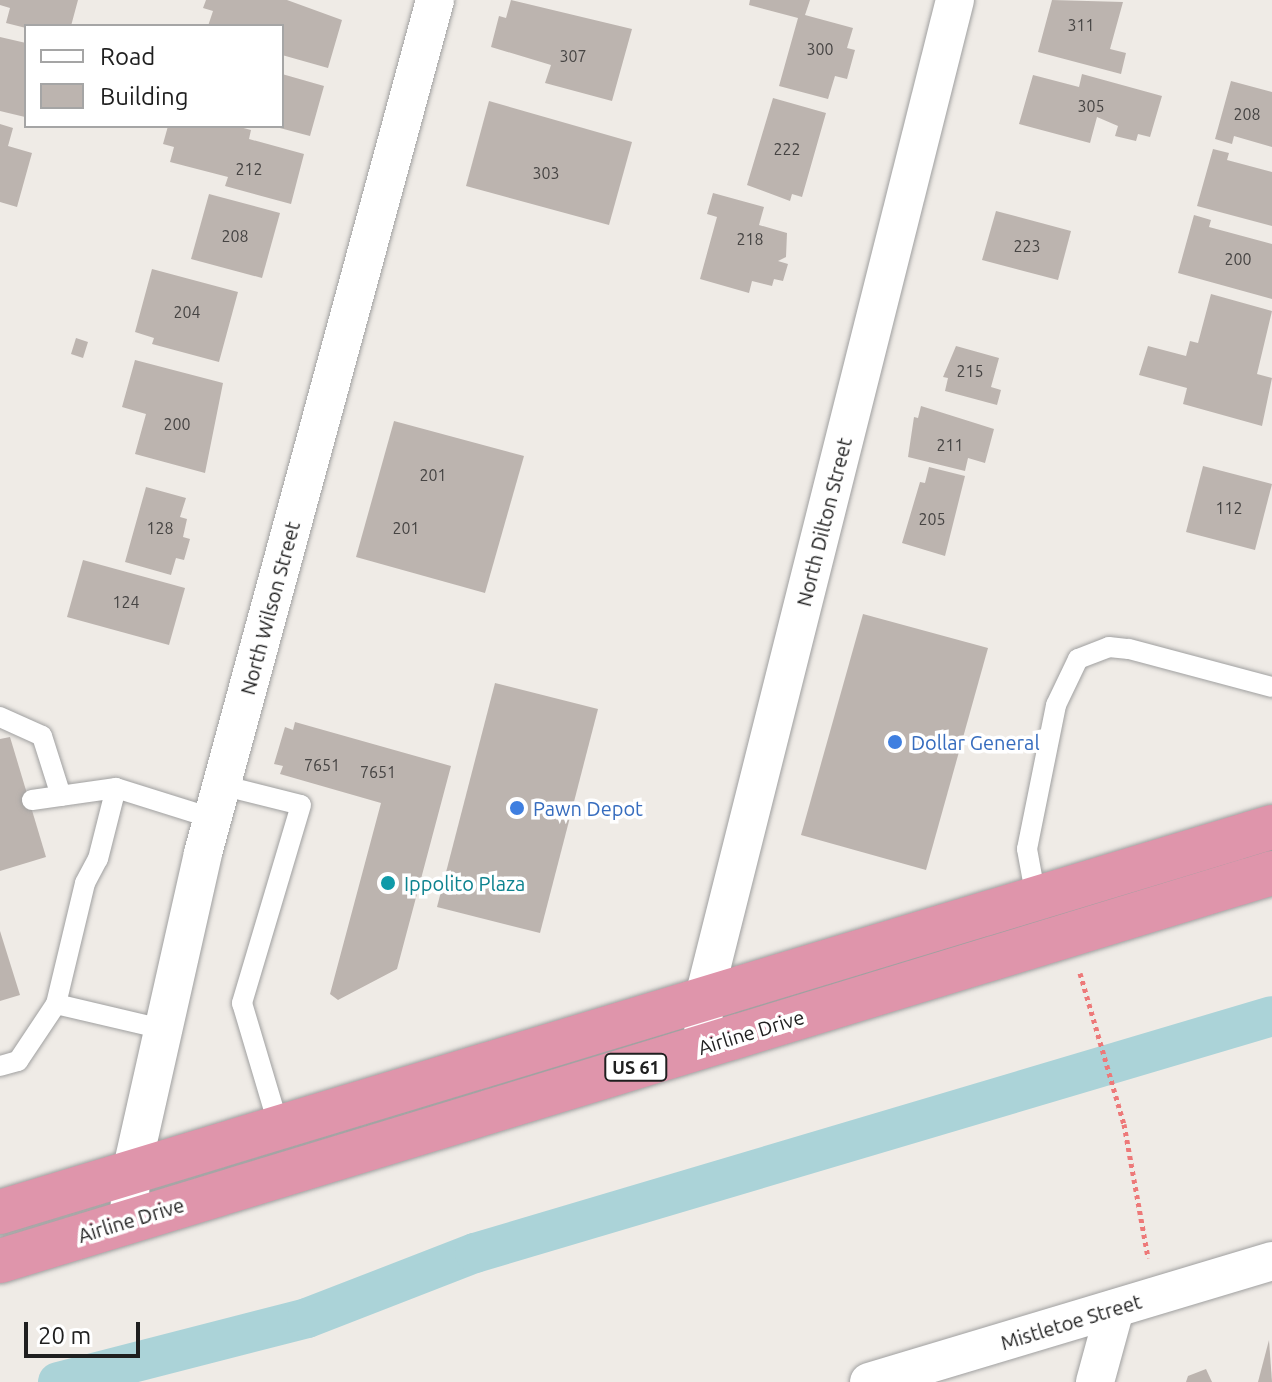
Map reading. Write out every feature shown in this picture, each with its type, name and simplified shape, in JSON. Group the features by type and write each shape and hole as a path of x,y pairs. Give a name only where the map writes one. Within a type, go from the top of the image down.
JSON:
{"highway":[{"name":"US 61","path":"0,1212 1272,827"},
{"name":"Airline Drive","path":"0,1261 1272,873"}],"street":[{"name":"North Wilson Street","path":"129,1221 131,1173 217,802 435,0"},
{"name":"North Dilton Street","path":"703,1046 704,997 955,0"},
{"name":"Mistletoe Street","path":"869,1382 1272,1261"},
{"path":"1095,1382 1115,1309"}],"lane":[{"path":"1036,898 1027,849 1056,705 1078,659 1109,647 1129,649 1272,687"},
{"path":"0,717 42,736 61,796"},
{"path":"0,1066 18,1061 56,1004 85,883 98,859 116,788"},
{"path":"32,800 116,788 217,802 301,805 242,1003 279,1127"},
{"path":"56,1004 163,1029"}],"path":[{"path":"1085,989 1124,1124 1155,1296"}],"building":[{"path":"0,0 78,0 72,24 24,24 24,28 6,23 10,8 0,5"},
{"path":"206,0 287,0 342,20 328,68 284,56 284,24 209,24 213,11 203,8"},
{"path":"511,0 632,29 612,101 545,83 551,65 491,47 499,16 506,18"},
{"path":"750,0 810,0 805,15 853,28 847,48 855,50 847,79 835,76 828,99 779,86 798,18 749,5"},
{"path":"1052,0 1123,2 1110,49 1126,53 1121,74 1038,52"},
{"path":"0,37 24,43 24,117 0,111"},
{"path":"1082,74 1162,96 1150,137 1138,134 1136,141 1115,136 1118,126 1097,117 1090,143 1019,124 1033,75 1079,87"},
{"path":"284,75 324,86 310,136 280,128 284,128"},
{"path":"1231,81 1272,92 1272,147 1234,136 1232,144 1215,139"},
{"path":"773,98 826,113 802,197 792,194 790,201 747,185"},
{"path":"489,101 632,142 609,225 466,186"},
{"path":"0,124 13,128 8,146 32,153 17,207 0,202"},
{"path":"167,128 244,128 251,130 249,139 304,154 291,204 225,186 228,177 170,162 174,147 163,144"},
{"path":"1213,149 1229,153 1227,160 1272,172 1272,226 1197,206"},
{"path":"713,193 764,207 759,225 787,233 786,257 778,261 788,264 783,281 774,279 772,286 752,281 749,293 700,279 717,217 707,214"},
{"path":"209,194 280,213 262,278 191,259"},
{"path":"996,211 1071,231 1058,280 982,260"},
{"path":"1194,215 1211,220 1209,227 1272,244 1272,299 1178,273"},
{"path":"152,269 238,292 219,362 152,344 154,338 135,332"},
{"path":"1211,294 1272,311 1257,374 1272,378 1262,426 1183,404 1187,388 1139,375 1148,346 1186,356 1190,341 1198,343"},
{"path":"76,338 88,342 83,358 71,354"},
{"path":"956,346 999,358 991,387 1001,390 997,405 945,391 948,378 943,377"},
{"path":"135,360 223,383 205,473 135,454 146,414 122,407"},
{"path":"921,406 994,429 985,463 968,458 965,471 908,457 914,417 918,418"},
{"path":"394,421 524,456 485,593 356,557"},
{"path":"1203,466 1272,484 1255,550 1186,532"},
{"path":"929,467 965,476 945,556 902,543 920,482 925,483"},
{"path":"146,487 186,498 180,517 187,519 183,537 190,539 184,560 176,558 171,575 125,562"},
{"path":"83,560 185,588 169,645 67,617"},
{"name":"Dollar General","path":"863,614 988,648 926,870 801,835"},
{"name":"Pawn Depot","path":"495,683 598,709 540,933 437,907"},
{"name":"Ippolito Plaza","path":"295,722 451,766 397,969 338,1000 330,994 381,803 280,774 283,766 274,764 285,727 293,730"},
{"path":"10,737 46,857 0,871 0,739"},
{"path":"0,931 20,995 0,1001"},
{"path":"1269,1340 1272,1382 1258,1382"},
{"path":"1206,1369 1212,1382 1186,1382 1188,1376"}],"waterway":[{"path":"58,1382 307,1318 475,1253 1272,1016"}],"place":[{"name":"Dollar General","path":"895,742"},
{"name":"Pawn Depot","path":"517,808"},
{"name":"Ippolito Plaza","path":"388,883"}]}
